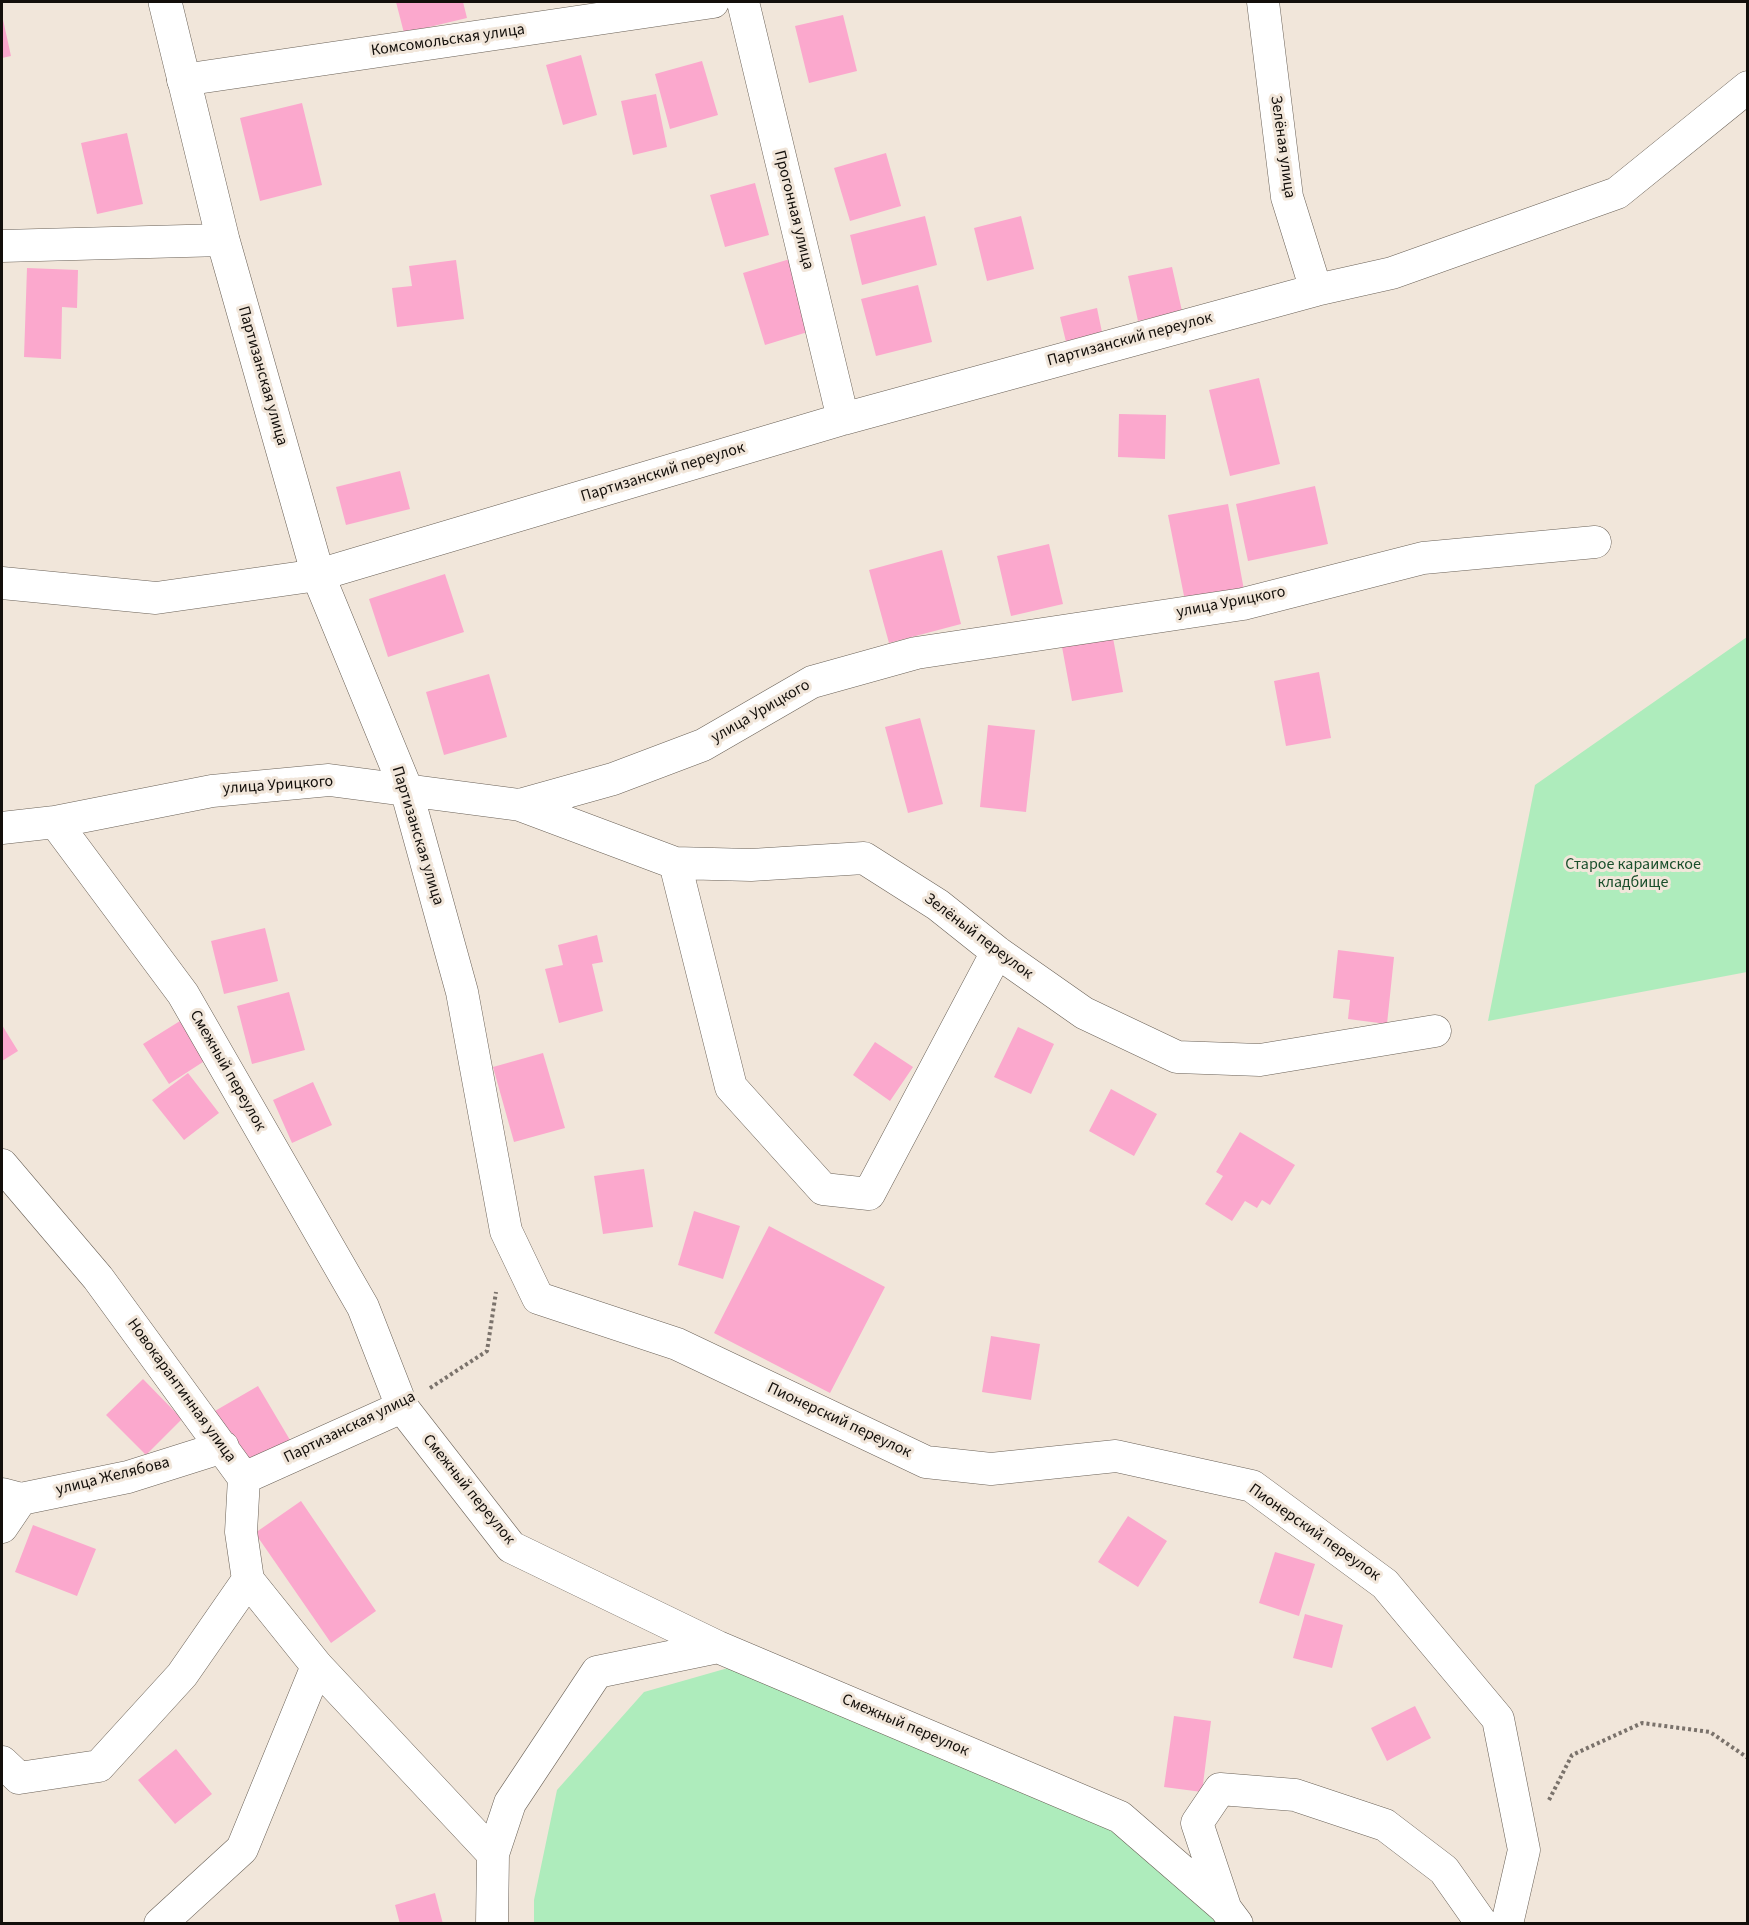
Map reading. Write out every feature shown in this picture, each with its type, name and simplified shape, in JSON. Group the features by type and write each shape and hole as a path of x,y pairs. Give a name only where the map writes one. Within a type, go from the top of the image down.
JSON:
{"street":[{"name":"Партизанская улица","path":"165,2 223,240 318,575 406,789 462,992 506,1231"},
{"name":"Комсомольская улица","path":"183,80 713,2"},
{"name":"Прогонная улица","path":"742,2 843,419"},
{"name":"Зелёная улица","path":"1263,2 1287,198 1316,290"},
{"name":"Партизанский переулок","path":"2,583 156,598 318,575 843,419 1316,290 1392,273 1617,193 1748,87"},
{"path":"2,246 223,240"},
{"name":"улица Урицкого","path":"2,828 54,822 212,791 329,780 520,805 613,779 703,745 812,682 916,652 1243,604 1423,558 1595,542"},
{"name":"Зелёный переулок","path":"520,805 675,863 750,865 864,858 938,905 997,952 1084,1013 1177,1057 1260,1060 1435,1031"},
{"name":"Смежный переулок","path":"54,822 183,994 363,1307 402,1407 511,1547 718,1647 1120,1817 1231,1916"},
{"path":"675,863 731,1087 823,1189 869,1194 997,952"},
{"name":"Новокарантинная улица","path":"2,1166 98,1278 244,1478 242,1532 248,1580"},
{"name":"Пионерский переулок","path":"506,1231 538,1298 677,1344 926,1462 991,1469 1116,1456 1252,1486 1385,1584 1498,1719 1524,1850 1507,1923"},
{"name":"Партизанская улица","path":"244,1478 402,1407"},
{"name":"улица Желябова","path":"11,1496 128,1477 223,1448"},
{"path":"2,1527 11,1496"},
{"path":"7,1775 99,1766 182,1675 248,1580 317,1666 493,1854"},
{"path":"492,1923 493,1854 510,1803 597,1672 718,1647"},
{"path":"160,1923 242,1849 317,1666"},
{"path":"1231,1916 1197,1823 1220,1789 1295,1795 1385,1825 1444,1870 1482,1923"}],"path":[{"name":"Партизанская улица","path":"402,1407 487,1351 497,1286"},
{"path":"1524,1850 1572,1755 1642,1723 1710,1732 1748,1758"}],"green space":[{"name":"Старое караимское кладбище","path":"1747,637 1747,972 1488,1021 1535,785"},
{"path":"735,1666 1128,1836 1218,1924 534,1924 534,1900 557,1790 644,1692"}],"building":[{"path":"396,2 463,2 467,18 404,33"},
{"path":"2,15 11,56 2,58"},
{"path":"843,15 857,71 809,83 795,26"},
{"path":"581,55 597,115 563,125 546,65"},
{"path":"702,61 718,115 670,129 655,74"},
{"path":"656,94 667,147 633,155 621,101"},
{"path":"302,103 322,185 260,201 240,118"},
{"path":"127,133 143,204 97,214 81,143"},
{"path":"886,153 901,206 850,221 834,168"},
{"path":"755,183 769,235 725,247 710,195"},
{"path":"925,216 937,265 862,285 850,235"},
{"path":"1021,216 1034,269 987,281 974,228"},
{"path":"790,259 811,331 765,345 743,273"},
{"path":"456,260 464,319 397,327 392,288 412,286 409,266"},
{"path":"1172,267 1182,311 1138,321 1128,276"},
{"path":"27,268 78,270 77,308 62,307 61,359 24,357"},
{"path":"918,285 932,342 876,356 861,299"},
{"path":"1097,308 1104,342 1068,350 1060,317"},
{"path":"1259,378 1280,464 1230,476 1209,390"},
{"path":"1119,414 1166,415 1165,459 1118,457"},
{"path":"400,471 410,509 346,525 336,487"},
{"path":"1315,486 1328,544 1248,561 1236,504"},
{"path":"1228,504 1244,590 1185,601 1168,515"},
{"path":"1049,544 1063,604 1011,616 997,556"},
{"path":"942,550 961,624 889,643 869,570"},
{"path":"445,574 464,632 388,657 369,599"},
{"path":"1111,627 1123,692 1072,701 1060,636"},
{"path":"1319,672 1331,738 1286,746 1274,681"},
{"path":"489,674 507,737 444,755 426,692"},
{"path":"920,718 943,804 908,813 885,727"},
{"path":"988,725 1035,730 1026,812 980,807"},
{"path":"265,928 278,981 224,994 211,941"},
{"path":"597,935 603,962 592,964 603,1011 559,1023 545,969 563,965 558,945"},
{"path":"1338,950 1394,957 1387,1024 1348,1019 1350,1000 1333,998"},
{"path":"289,992 305,1050 252,1064 237,1006"},
{"path":"180,1021 206,1060 169,1084 143,1044"},
{"path":"2,1025 18,1051 2,1061"},
{"path":"1018,1027 1054,1044 1031,1094 994,1077"},
{"path":"875,1042 913,1067 890,1101 853,1075"},
{"path":"543,1053 565,1128 514,1142 493,1067"},
{"path":"188,1073 219,1113 184,1140 152,1100"},
{"path":"313,1082 332,1125 292,1143 273,1100"},
{"path":"1111,1089 1157,1114 1134,1156 1089,1131"},
{"path":"1240,1132 1295,1165 1270,1205 1262,1200 1257,1208 1245,1201 1232,1221 1205,1204 1223,1176 1216,1172"},
{"path":"644,1169 653,1227 603,1234 594,1176"},
{"path":"694,1211 740,1226 723,1279 678,1265"},
{"path":"769,1226 885,1287 830,1393 714,1333"},
{"path":"991,1336 1040,1344 1031,1400 982,1392"},
{"path":"143,1379 182,1419 146,1455 106,1415"},
{"path":"258,1386 290,1440 240,1469 208,1415"},
{"path":"301,1501 376,1611 331,1643 255,1533"},
{"path":"1128,1516 1167,1541 1138,1587 1098,1562"},
{"path":"33,1525 96,1549 77,1596 15,1572"},
{"path":"1275,1552 1315,1564 1299,1616 1259,1603"},
{"path":"1305,1614 1343,1625 1332,1668 1293,1658"},
{"path":"1415,1706 1431,1738 1387,1761 1371,1728"},
{"path":"1174,1716 1211,1721 1202,1792 1164,1787"},
{"path":"176,1749 212,1794 175,1824 138,1780"},
{"path":"435,1893 443,1924 400,1924 395,1905"}]}
